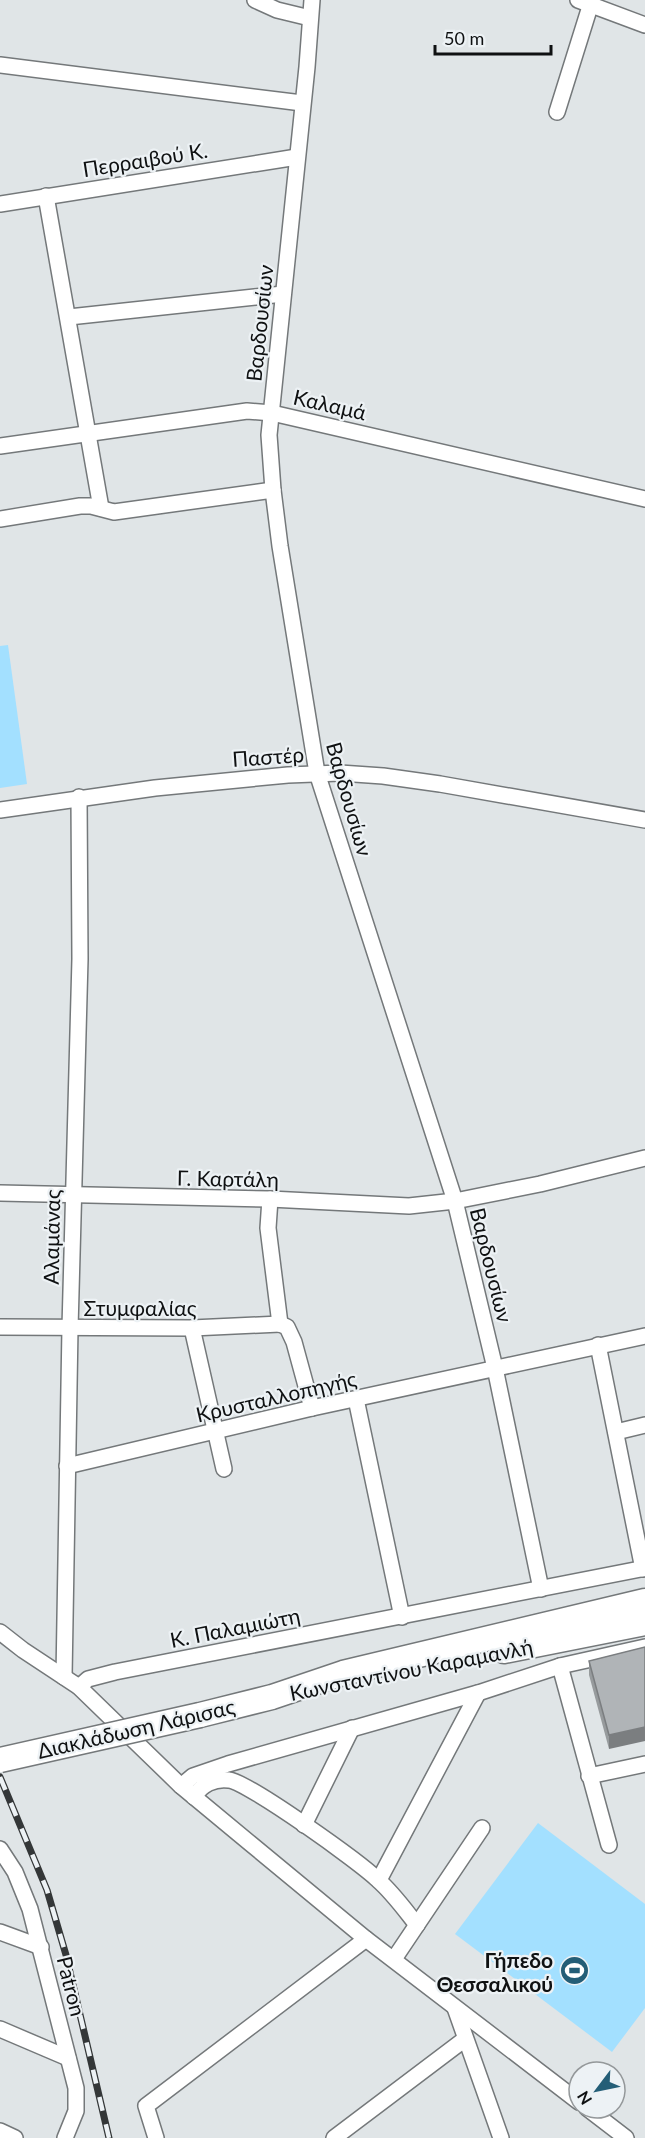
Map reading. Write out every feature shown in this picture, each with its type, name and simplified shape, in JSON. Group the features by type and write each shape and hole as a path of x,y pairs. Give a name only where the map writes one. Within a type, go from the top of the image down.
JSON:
{"main road":[{"name":"Κωνσταντίνου Καραμανλή","path":"272,1697 343,1673 645,1601"},
{"name":"Κωνσταντίνου Καραμανλή","path":"272,1697 346,1685 645,1623"},
{"name":"Διακλάδωση Λάρισας","path":"0,1760 272,1697"}],"street":[{"path":"255,0 277,10 310,18"},
{"name":"Βαρδουσίων","path":"312,0 269,435 273,490 317,773 455,1201 495,1368 541,1589"},
{"path":"557,112 587,2 645,25"},
{"path":"0,65 302,103"},
{"name":"Περραιβού Κ.","path":"0,204 297,157"},
{"path":"46,196 90,434 101,508"},
{"path":"69,317 283,294"},
{"name":"Καλαμά","path":"0,446 247,411 272,413 645,500"},
{"path":"0,519 80,506 114,512 273,490"},
{"name":"Παστέρ","path":"0,810 79,797 241,778 340,773 383,776 645,820"},
{"name":"Αλαμάνας","path":"64,1677 80,959 79,797"},
{"name":"Γ. Καρτάλη","path":"0,1193 270,1199 409,1206 455,1201 540,1184 645,1158"},
{"path":"270,1199 268,1228 280,1324 287,1327 294,1342 312,1408"},
{"name":"Στυμφαλίας","path":"0,1327 192,1328 280,1324"},
{"path":"192,1328 224,1469"},
{"name":"Κρυσταλλοπηγής","path":"67,1467 312,1408 645,1336"},
{"path":"598,1345 644,1569"},
{"path":"356,1399 402,1617"},
{"path":"616,1432 645,1425"},
{"name":"Κ. Παλαμιώτη","path":"79,1687 88,1679 115,1672 644,1569"},
{"path":"0,1632 79,1687 181,1786 366,1939 567,2093"},
{"name":"Κωνσταντίνου Καραμανλή","path":"181,1786 193,1776 206,1771 478,1693 560,1666 645,1647"},
{"path":"560,1666 609,1845"},
{"path":"379,1880 478,1693"},
{"path":"304,1825 352,1728"},
{"path":"589,1776 645,1764"},
{"path":"194,1797 200,1787 223,1780 232,1780 243,1785 304,1825 379,1880 417,1925"},
{"path":"394,1959 482,1828"},
{"name":"Patron","path":"0,1850 24,1891 41,1947 76,2088 76,2111 65,2138"},
{"path":"0,1932 41,1947"},
{"path":"156,2138 146,2106 366,1939"},
{"path":"455,2008 501,2138"},
{"path":"0,2029 68,2058"},
{"path":"334,2138 465,2039"},
{"path":"603,2120 626,2138"},
{"path":"0,2131 15,2138"}],"shaded area":[{"path":"8,645 27,784 0,788 0,646"},
{"name":"Γήπεδο Θεσσαλικού","path":"538,1823 645,1904 645,2008 612,2052 455,1934"}],"building":[{"path":"645,1647 645,1727 609,1735 589,1661"}],"railway":[{"path":"0,1777 47,1890 66,1955 109,2138"}],"place":[{"name":"Γήπεδο Θεσσαλικού","path":"574,1971"}]}
